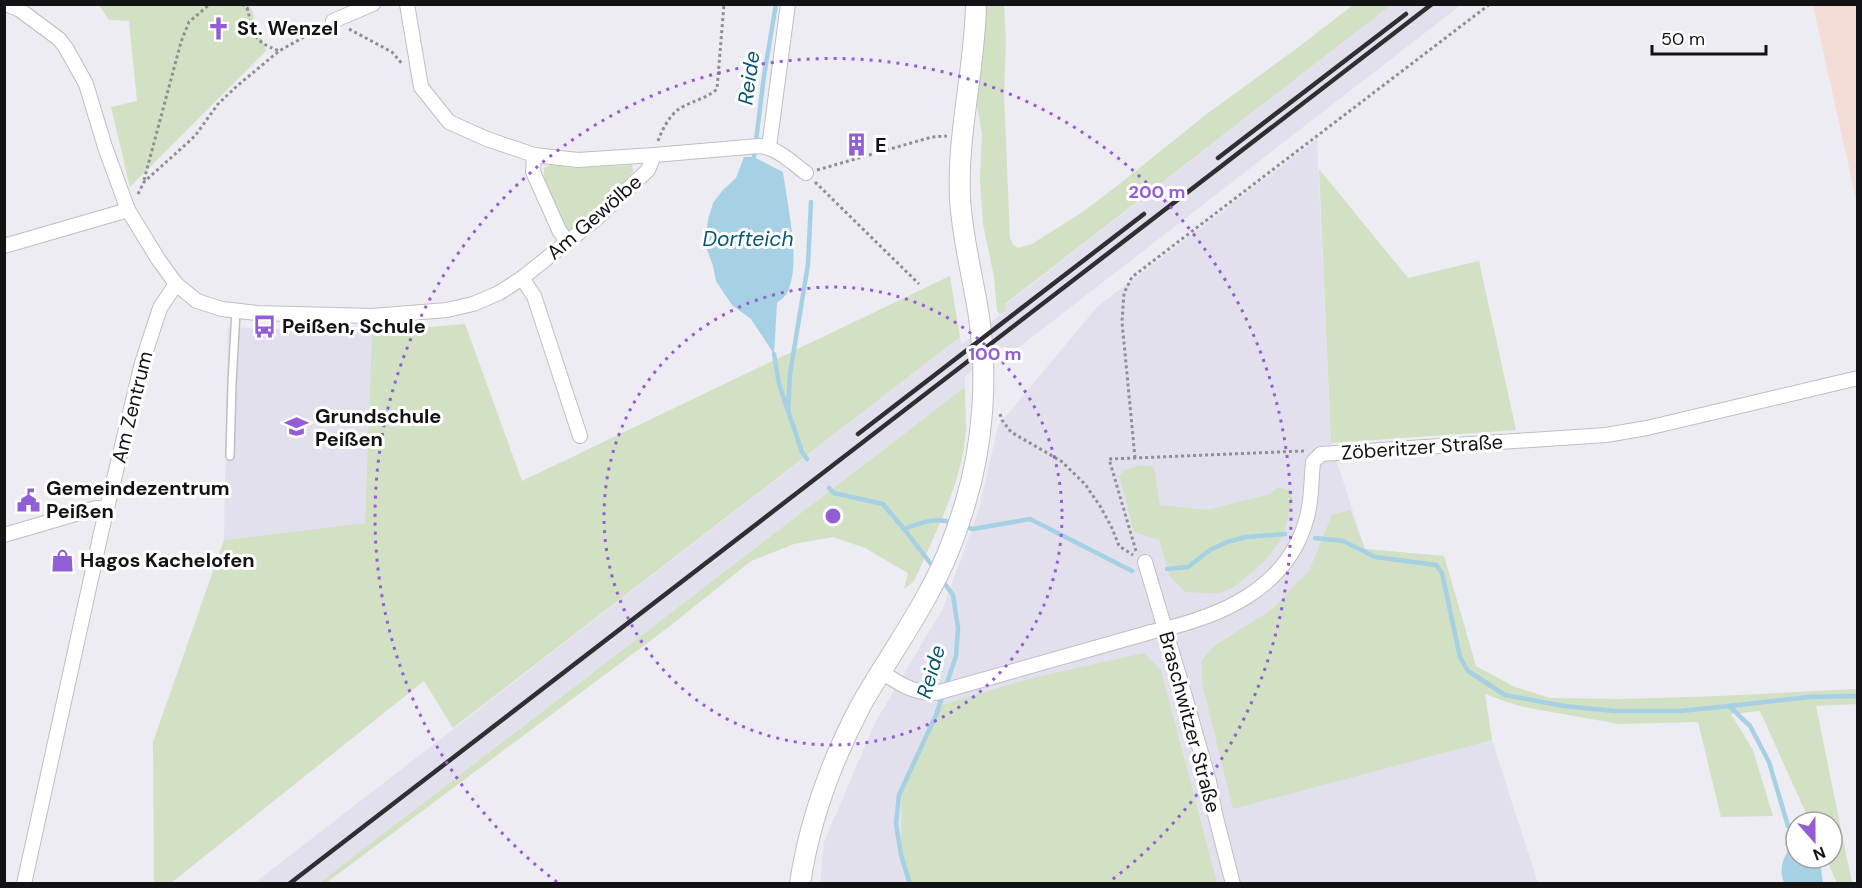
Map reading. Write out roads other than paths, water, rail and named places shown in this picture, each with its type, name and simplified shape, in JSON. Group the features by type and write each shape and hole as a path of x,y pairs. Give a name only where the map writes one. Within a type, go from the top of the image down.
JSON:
{"main road":[{"path":"800,884 812,829 837,755 859,710 930,590 960,519 977,451 983,376 979,319 960,199 962,136 973,50 976,4"}],"street":[{"path":"6,4 20,7 59,39 66,48 86,84 111,166 128,210 176,284"},
{"path":"333,21 374,4"},
{"path":"406,4 421,87 449,122 534,155 578,160 654,155"},
{"path":"788,4 759,146 778,152 806,173"},
{"name":"Am Gewölbe","path":"176,284 197,301 236,311 372,316 447,310 473,304 499,293 522,278 567,242 619,199 648,170 654,155 759,146"},
{"path":"534,155 533,172 559,230 567,242"},
{"path":"4,246 128,210"},
{"path":"522,278 534,296 580,436"},
{"name":"Am Zentrum","path":"24,884 106,509 141,363 160,308 176,284"},
{"name":"Zöberitzer Straße","path":"881,671 906,687 920,692 936,693 1207,617 1236,605 1260,587 1284,563 1294,548 1307,517 1313,462 1317,456 1329,453 1606,435 1647,428 1857,378"},
{"path":"4,535 96,508 106,509"},
{"name":"Braschwitzer Straße","path":"1144,562 1209,780 1233,884"}],"lane":[{"path":"230,456 236,311"}],"water":[{"name":"Dorfteich","path":"744,157 754,157 783,172 790,217 793,266 787,293 777,303 774,354 751,319 732,305 716,281 705,244 713,203 736,178"},
{"path":"1784,859 1784,870 1821,870 1823,883 1784,883 1782,864"}],"waterway":[{"name":"Reide","path":"754,157 776,4"},
{"path":"788,411 790,374 808,264 811,202"},
{"name":"Reide","path":"774,354 779,384 802,452 807,459"},
{"name":"Reide","path":"829,488 834,493 883,504 934,568"},
{"path":"962,526 973,529 1030,519 1132,571"},
{"path":"904,529 929,521 941,520 954,523"},
{"path":"1167,569 1188,567 1210,550 1227,542 1246,537 1285,534"},
{"path":"1315,538 1343,541 1375,557 1436,565 1442,573 1460,657 1468,671 1505,695 1564,706 1615,711 1681,711 1729,706 1750,726 1769,762 1784,813"},
{"name":"Reide","path":"910,884 901,855 896,824 899,795 936,715 956,656 958,628 953,595 942,580"},
{"path":"1729,706 1809,697 1858,696"}],"railway":[{"path":"289,884 1432,4"},
{"path":"1218,158 1406,14"},
{"path":"858,434 1144,214"}],"place":[{"name":"St. Wenzel","path":"219,28"},
{"name":"E","path":"857,145"},
{"name":"Peißen, Schule","path":"264,326"},
{"name":"Grundschule Peißen","path":"297,427"},
{"name":"Gemeindezentrum Peißen","path":"28,500"},
{"name":"Hagos Kachelofen","path":"62,560"}]}
